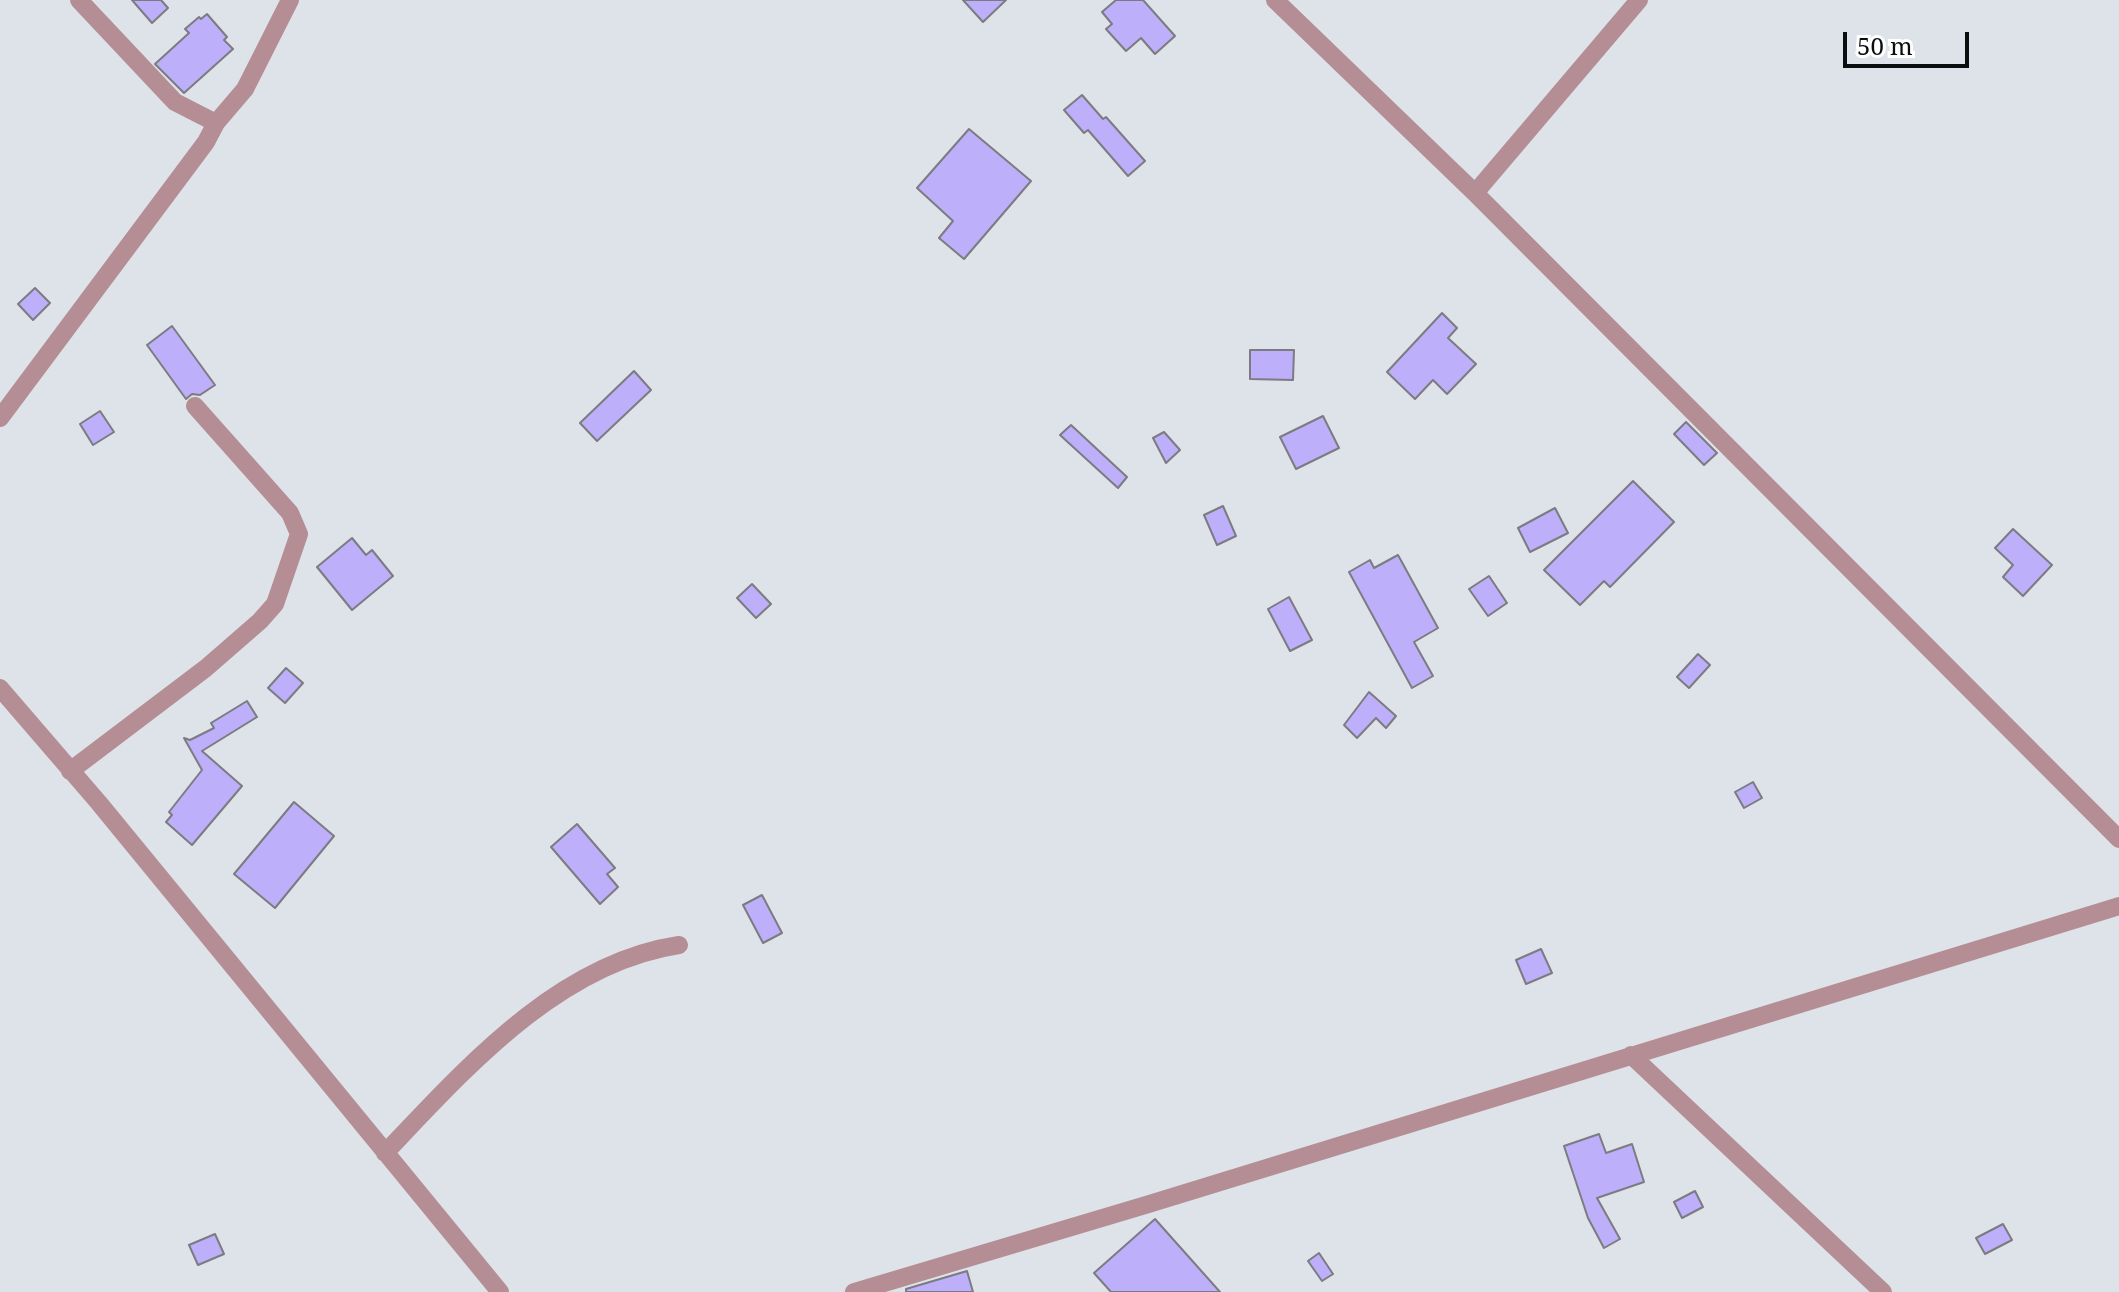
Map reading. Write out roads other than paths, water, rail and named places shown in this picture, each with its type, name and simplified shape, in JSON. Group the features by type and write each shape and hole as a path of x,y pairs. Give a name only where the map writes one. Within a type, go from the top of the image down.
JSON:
{"street":[{"path":"79,0 175,102 216,123"},
{"path":"0,418 206,142 216,123 245,89 290,0"},
{"path":"1275,0 1475,193 2119,839"},
{"path":"1475,193 1639,0"},
{"path":"70,771 206,668 260,621 275,604 280,590 299,534 297,524 195,406"},
{"path":"0,688 99,803 500,1292"},
{"path":"854,1292 2119,906"},
{"path":"385,1153 460,1075 544,1003 623,959 648,950 679,945"},
{"path":"1631,1055 1883,1292"}]}
